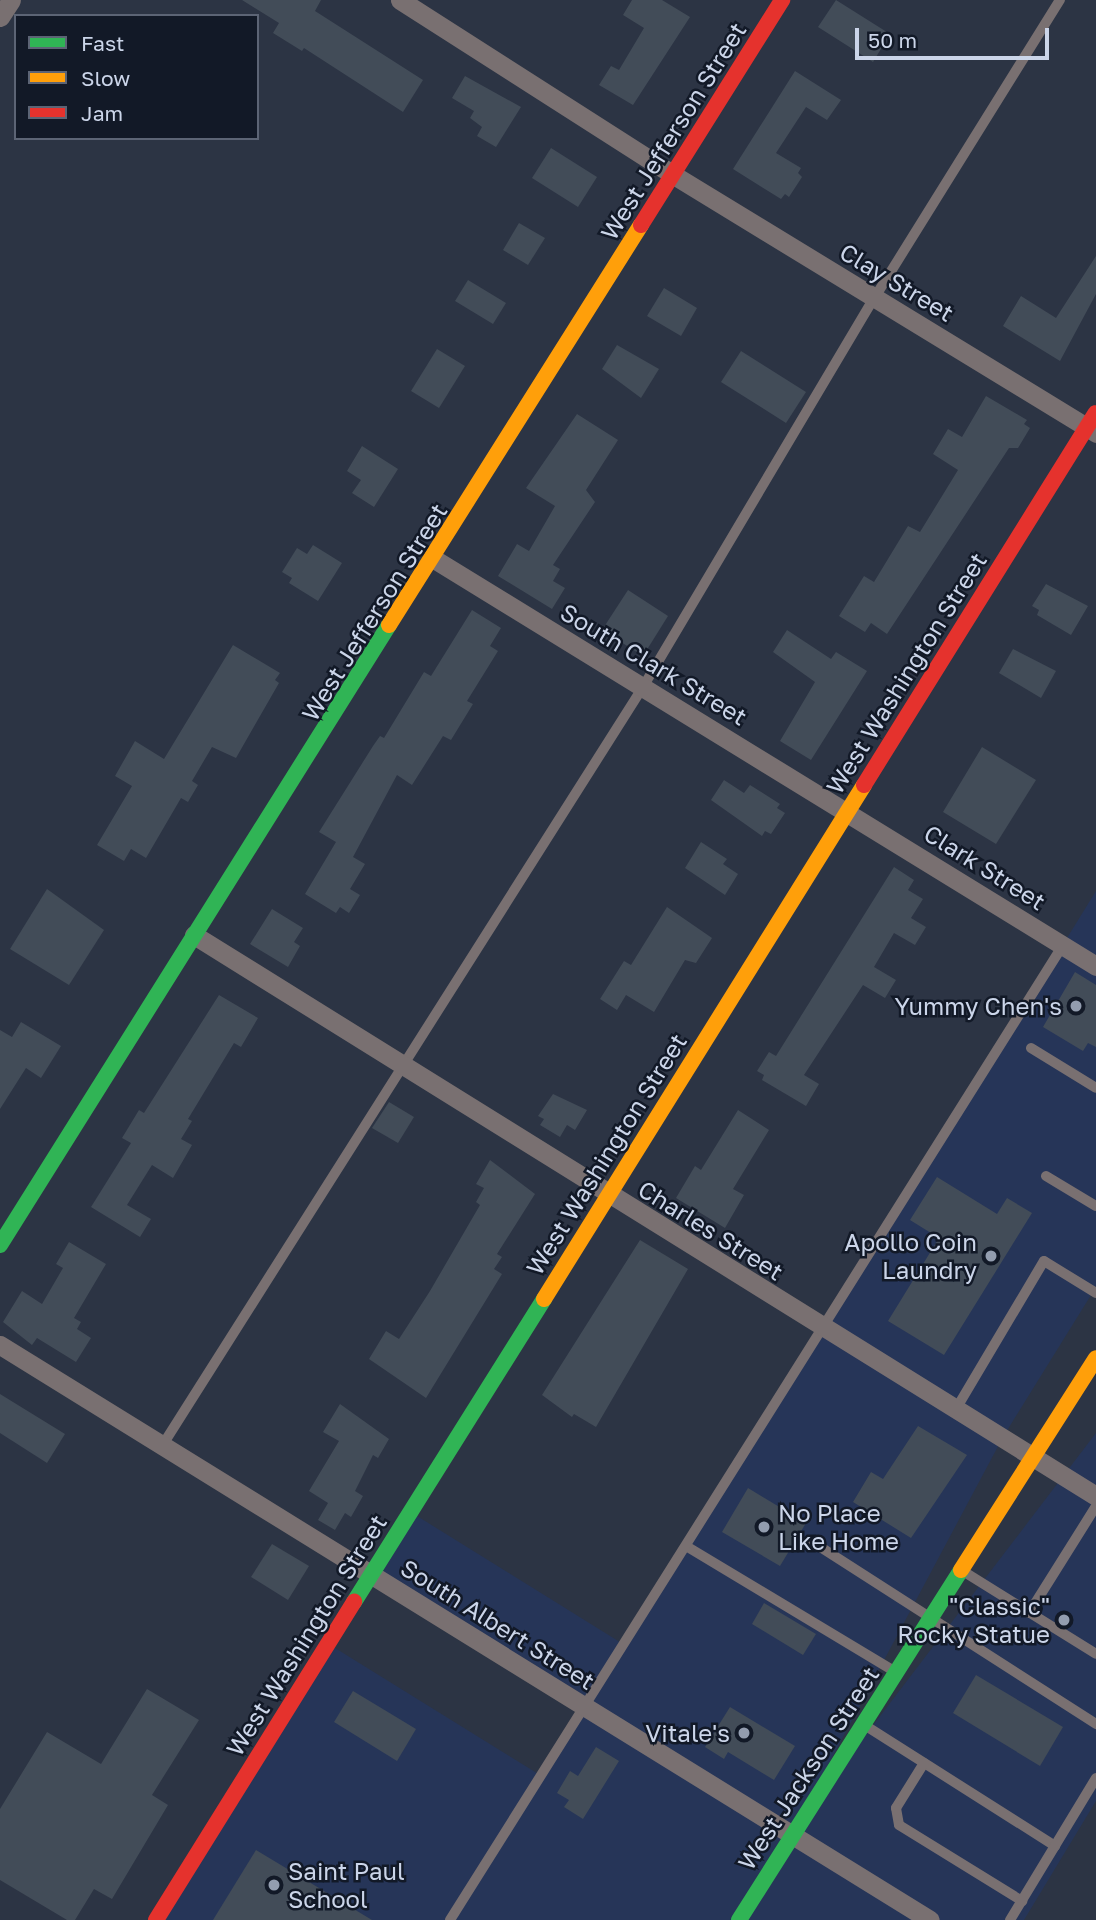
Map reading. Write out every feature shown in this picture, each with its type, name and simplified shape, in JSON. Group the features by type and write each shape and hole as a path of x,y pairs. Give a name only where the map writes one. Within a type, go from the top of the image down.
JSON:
{"street":[{"path":"0,17 10,0"},
{"name":"Clay Street","path":"400,0 672,174 1093,425"},
{"name":"West Jefferson Street","path":"0,1245 434,559 782,0"},
{"name":"West Washington Street","path":"156,1920 848,810 1093,425"},
{"name":"South Clark Street","path":"434,559 848,810"},
{"name":"Clark Street","path":"848,810 1096,966"},
{"name":"Charles Street","path":"194,935 825,1330 1035,1456 1096,1496"},
{"name":"South Albert Street","path":"0,1345 930,1920"},
{"name":"West Jackson Street","path":"738,1920 1096,1358"}],"lane":[{"path":"162,1446 407,1066 643,687 876,298 1060,0"},
{"path":"450,1920 583,1706 825,1330 1063,945"},
{"path":"1031,1048 1096,1088"},
{"path":"1046,1176 1096,1206"},
{"path":"956,1409 1044,1261 1096,1293"},
{"path":"1029,1613 1096,1506"},
{"path":"811,1541 901,1595 930,1620 1096,1724"},
{"path":"686,1546 896,1672"},
{"path":"962,1570 1096,1654"},
{"path":"863,1724 1055,1846"},
{"path":"924,1763 896,1808 899,1825 1022,1902"},
{"path":"1010,1920 1096,1778"}],"shaded area":[{"path":"1096,891 1096,1287 1003,1437 794,1829 1096,1433 1096,1801 1024,1920 156,1920 327,1643 540,1775 583,1706 370,1573 409,1511 623,1644 825,1330"}],"building":[{"path":"242,0 321,0 315,11 423,80 403,112 304,48 302,51 273,33 279,23"},
{"path":"632,0 662,0 690,17 633,105 599,85 611,66 619,70 644,28 623,15"},
{"path":"836,0 890,34 873,62 818,27"},
{"path":"795,71 841,100 827,120 806,107 776,153 801,168 798,173 802,177 789,197 785,194 781,199 733,169"},
{"path":"465,76 521,107 496,147 477,136 482,127 470,118 474,111 452,98"},
{"path":"551,148 597,177 578,207 532,178"},
{"path":"519,223 545,238 528,265 503,250"},
{"path":"1096,256 1096,294 1060,361 1003,326 1021,296 1056,318"},
{"path":"468,280 506,303 493,324 455,301"},
{"path":"664,288 697,308 681,336 647,316"},
{"path":"617,345 659,369 641,398 602,369"},
{"path":"437,349 465,366 439,408 411,391"},
{"path":"741,351 806,392 786,423 721,382"},
{"path":"986,396 1027,420 1024,424 1030,428 1018,448 1009,448 887,634 871,623 865,632 839,616 864,576 874,582 908,526 920,532 958,470 933,454 948,429 962,437"},
{"path":"577,414 618,440 586,490 595,502 553,565 560,569 553,581 565,588 552,609 498,576 517,544 529,551 555,506 526,488"},
{"path":"362,446 398,469 374,507 352,493 361,480 347,471"},
{"path":"313,545 342,563 318,601 289,583 292,578 282,572 297,548 307,554"},
{"path":"1046,584 1088,606 1071,635 1037,615 1039,610 1032,606"},
{"path":"628,590 668,616 643,656 602,630"},
{"path":"472,610 501,628 490,646 498,651 467,701 473,704 451,740 443,736 412,785 397,775 353,857 365,864 350,889 360,895 349,913 340,907 336,913 305,894 336,842 319,832 373,746 380,736 384,738 424,672 431,676"},
{"path":"787,630 831,659 836,652 867,671 811,760 780,741 815,682 773,652"},
{"path":"233,645 280,673 275,680 279,683 236,758 212,747 192,781 198,785 188,802 181,798 146,858 131,849 124,861 97,845 132,786 115,776 135,741 164,759"},
{"path":"1013,649 1056,671 1041,698 999,673"},
{"path":"982,747 1036,780 996,844 943,812"},
{"path":"724,780 744,793 750,785 780,804 777,808 785,813 771,834 765,831 762,836 711,800"},
{"path":"701,842 727,859 723,864 738,874 725,895 685,868"},
{"path":"894,867 914,880 908,890 923,899 911,918 926,927 915,945 894,933 874,967 896,980 885,998 863,985 804,1075 819,1084 806,1106 762,1080 764,1075 757,1071 769,1052 776,1056"},
{"path":"47,889 104,930 69,985 10,949"},
{"path":"667,907 712,938 696,963 685,960 654,1012 626,995 617,1010 600,999 624,961 631,965"},
{"path":"272,909 303,928 294,942 300,946 288,967 250,944"},
{"name":"Yummy Chen's","path":"1075,972 1096,985 1096,1047 1088,1043 1083,1051 1043,1027"},
{"path":"219,995 258,1018 241,1047 234,1043 188,1119 192,1121 181,1139 192,1145 173,1178 152,1165 127,1205 151,1219 140,1237 91,1207 131,1143 122,1138 139,1110 144,1113"},
{"path":"21,1022 61,1046 41,1078 26,1068 0,1109 0,1030 12,1037"},
{"path":"553,1094 587,1110 575,1130 567,1125 560,1137 540,1125 544,1119 538,1116"},
{"path":"389,1102 414,1117 398,1143 372,1128"},
{"path":"738,1110 769,1130 733,1189 744,1195 725,1228 676,1198 695,1166 701,1170"},
{"path":"490,1160 535,1194 497,1254 502,1257 494,1269 502,1274 426,1398 369,1359 386,1331 399,1339 430,1291 480,1205 476,1202 484,1188 476,1184"},
{"path":"937,1177 997,1214 1007,1198 1032,1213 944,1355 888,1321 939,1238 910,1220"},
{"path":"640,1240 688,1269 596,1427 574,1414 572,1417 542,1395"},
{"path":"69,1242 106,1264 74,1318 81,1322 77,1329 91,1338 76,1362 37,1338 32,1345 3,1322 22,1291 42,1304 63,1268 56,1264"},
{"path":"0,1394 65,1434 47,1463 0,1433"},
{"path":"340,1404 389,1439 378,1458 373,1455 355,1491 363,1496 351,1517 345,1513 335,1530 318,1520 328,1503 309,1491 339,1441 323,1432"},
{"path":"918,1426 967,1455 911,1538 853,1502 871,1472 883,1479"},
{"name":"No Place Like Home","path":"748,1488 806,1523 780,1566 722,1532"},
{"path":"272,1544 309,1566 288,1600 251,1577"},
{"path":"764,1603 816,1634 803,1655 752,1624"},
{"path":"976,1675 1063,1727 1040,1766 953,1713"},
{"path":"147,1689 199,1720 152,1795 168,1805 112,1899 94,1889 75,1920 67,1920 0,1880 0,1809 47,1732 101,1764"},
{"path":"353,1691 416,1729 397,1761 334,1722"},
{"name":"Vitale's","path":"730,1707 795,1746 774,1780 728,1752 724,1759 705,1747"},
{"path":"596,1747 619,1761 583,1819 564,1807 569,1800 557,1793 570,1771 578,1776"},
{"name":"Saint Paul School","path":"256,1850 372,1920 213,1920"}],"traffic: fast":[{"path":"0,1245 389,625"},
{"path":"354,1602 544,1299"},
{"path":"739,1920 961,1570"}],"traffic: slow":[{"path":"389,625 641,225"},
{"path":"544,1299 864,785"},
{"path":"961,1570 1096,1358"}],"traffic: jam":[{"path":"641,225 782,0"},
{"path":"864,785 1096,413"},
{"path":"156,1920 354,1602"}],"place":[{"name":"Yummy Chen's","path":"1076,1006"},
{"name":"Apollo Coin Laundry","path":"991,1256"},
{"name":"No Place Like Home","path":"764,1527"},
{"name":"\"Classic\" Rocky Statue","path":"1064,1620"},
{"name":"Vitale's","path":"744,1733"},
{"name":"Saint Paul School","path":"274,1885"}]}
